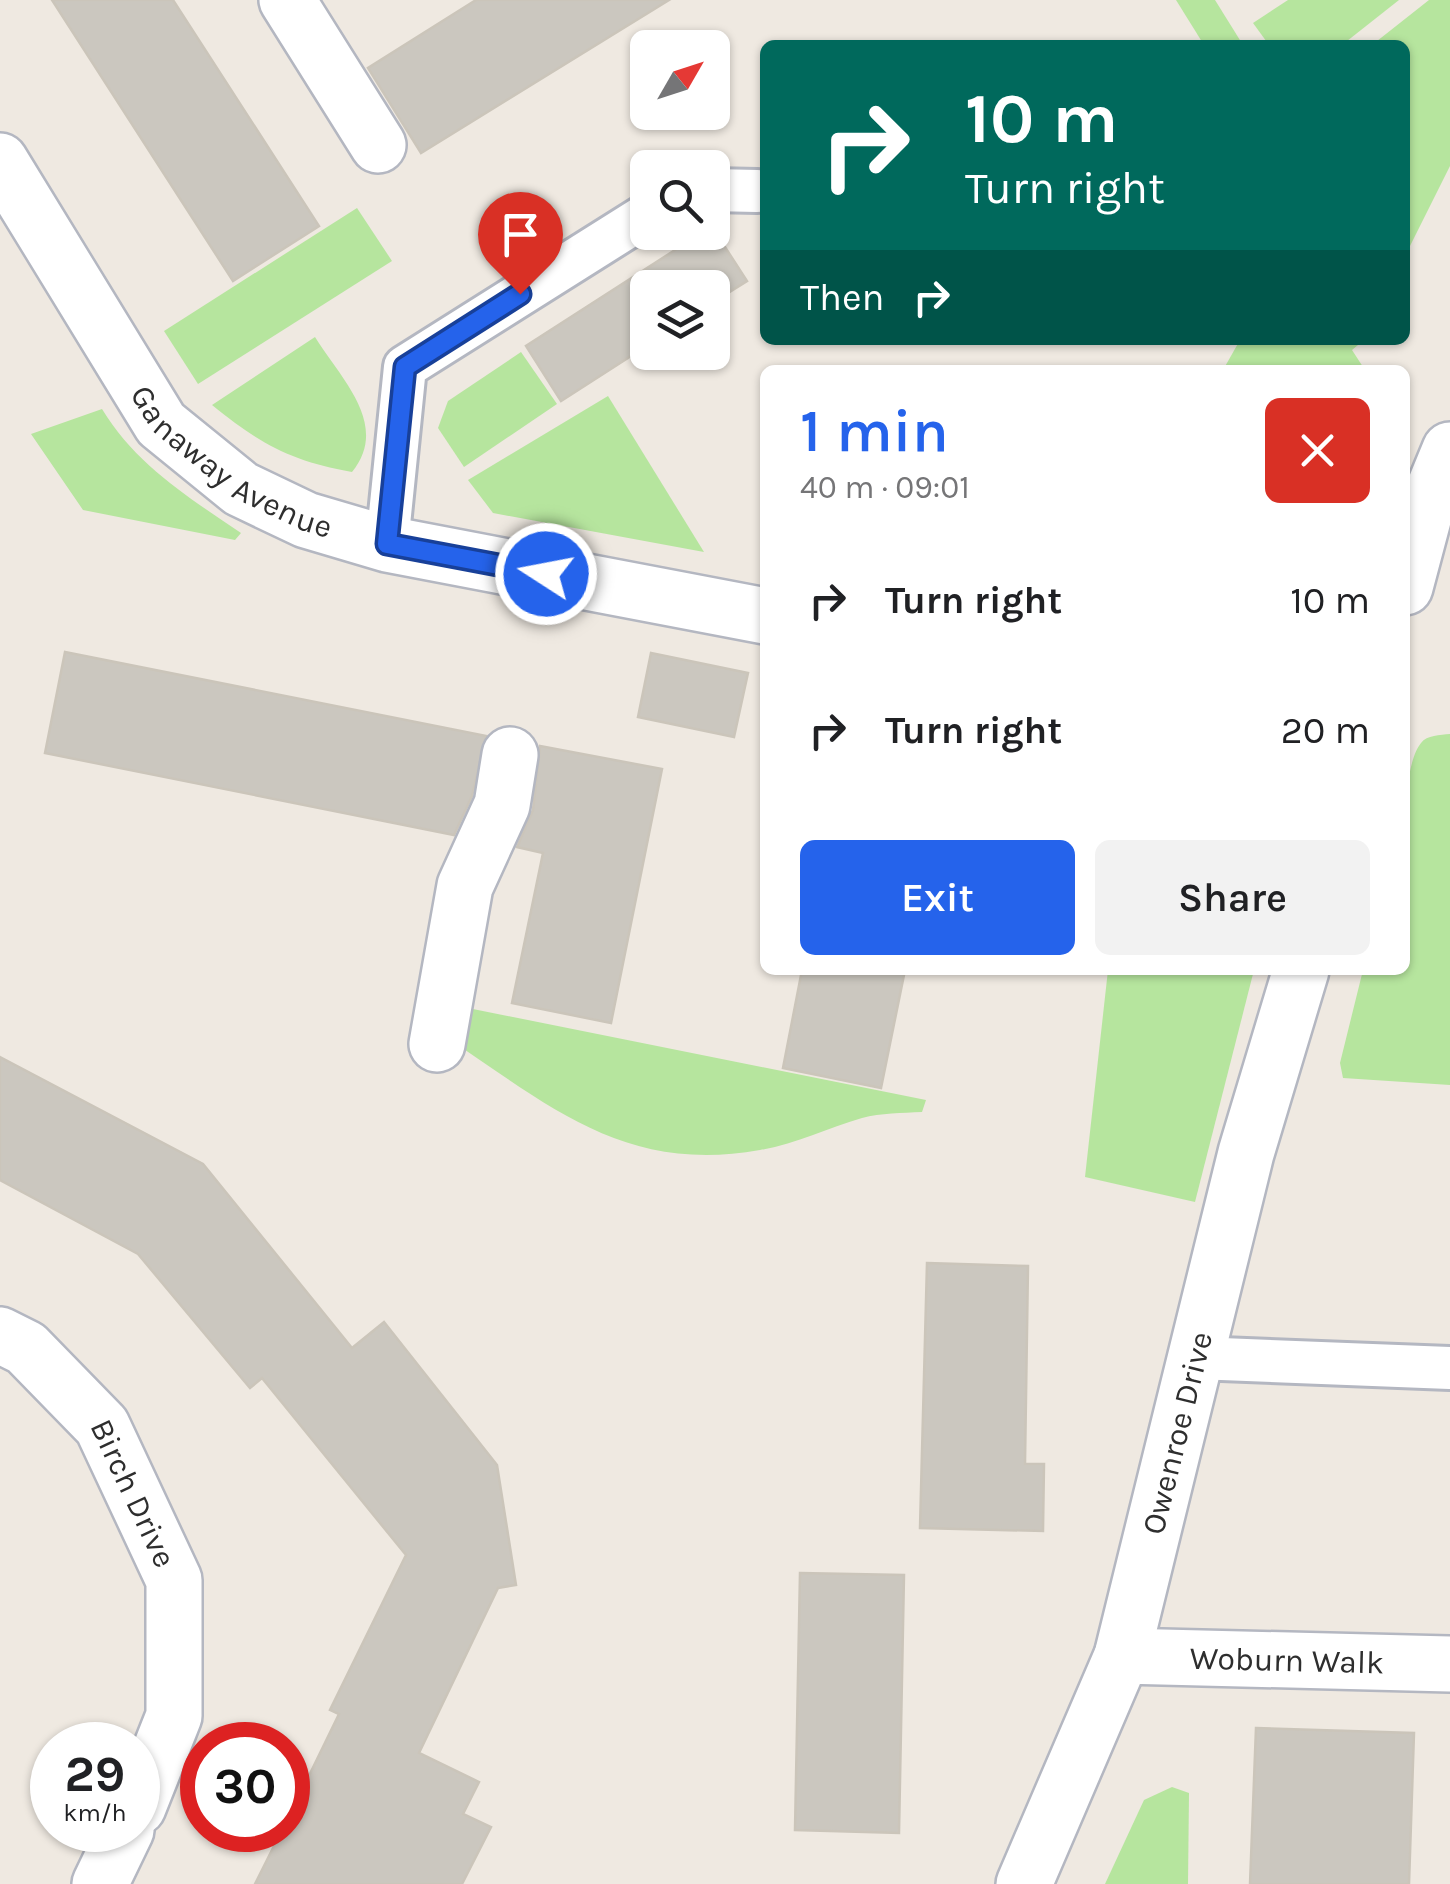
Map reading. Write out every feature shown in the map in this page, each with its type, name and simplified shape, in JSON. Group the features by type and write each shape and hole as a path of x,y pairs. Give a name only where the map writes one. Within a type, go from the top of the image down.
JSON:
{"street":[{"path":"288,0 378,145"},
{"name":"Ganaway Avenue","path":"0,161 161,424 241,489 306,520 387,544 760,615"},
{"path":"1410,568 1426,508 1450,450"},
{"path":"437,1044 465,886 502,805 510,755"},
{"name":"Owenroe Drive","path":"1024,1884 1122,1656 1246,1153 1299,975"},
{"name":"Birch Drive","path":"0,1335 26,1348 102,1426 174,1580 174,1716 160,1751"},
{"name":"Woburn Walk","path":"1122,1656 1450,1664"},
{"path":"100,1884 115,1852"}],"lane":[{"path":"730,190 758,191"},
{"path":"387,544 405,367 630,225"},
{"path":"1196,1358 1450,1368"}],"green space":[{"path":"1176,0 1215,0 1240,40 1201,40"},
{"path":"1288,0 1399,0 1348,40 1265,40 1253,23"},
{"path":"1429,0 1450,0 1450,166 1410,246 1410,40 1378,40"},
{"path":"357,208 392,261 198,384 164,331"},
{"path":"315,337 349,386 364,420 366,437 352,472 277,449 212,405"},
{"path":"1237,345 1358,345 1352,350 1362,365 1226,365"},
{"path":"521,352 557,404 464,467 438,428 448,401"},
{"path":"608,396 704,552 493,513 468,480"},
{"path":"102,409 147,463 241,533 235,540 83,510 31,434"},
{"path":"1450,734 1450,1085 1343,1078 1340,1063 1362,975 1410,975 1410,776 1421,743"},
{"path":"1107,975 1253,975 1195,1202 1085,1177"},
{"path":"458,1006 926,1100 922,1112 862,1118 760,1150 714,1155 672,1153 597,1131 527,1092 455,1043"},
{"path":"1172,1787 1189,1793 1188,1884 1105,1884 1144,1800"}],"building":[{"path":"52,0 173,0 319,226 233,281"},
{"path":"476,0 669,0 421,153 368,68"},
{"path":"675,250 727,250 747,281 730,292 730,270 644,270"},
{"path":"630,279 630,357 561,401 526,346"},
{"path":"65,652 486,736 472,796 454,835 45,753"},
{"path":"651,653 748,673 734,737 638,717"},
{"path":"540,746 662,769 611,1023 512,1003 543,853 517,847 533,810"},
{"path":"801,975 904,975 881,1088 783,1068"},
{"path":"0,1057 203,1164 352,1348 384,1322 497,1465 516,1585 498,1588 419,1753 479,1782 463,1814 491,1827 462,1884 255,1884 271,1852 310,1852 310,1774 339,1714 330,1710 406,1555 262,1378 250,1388 138,1254 0,1180"},
{"path":"927,1263 1028,1266 1025,1464 1044,1464 1043,1531 920,1528"},
{"path":"800,1573 904,1575 899,1833 795,1830"},
{"path":"1256,1728 1414,1733 1409,1884 1250,1884"}],"route":[{"path":"520,294 405,367 387,544 546,574"}]}
